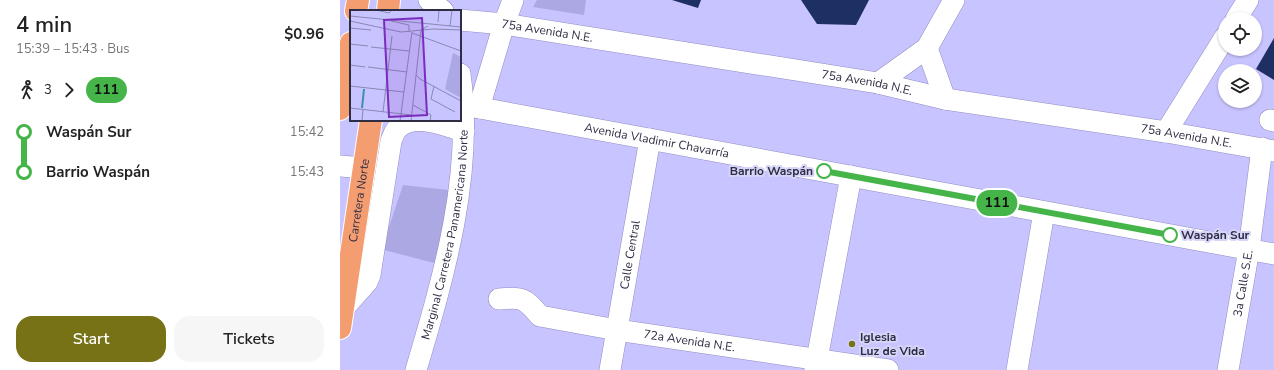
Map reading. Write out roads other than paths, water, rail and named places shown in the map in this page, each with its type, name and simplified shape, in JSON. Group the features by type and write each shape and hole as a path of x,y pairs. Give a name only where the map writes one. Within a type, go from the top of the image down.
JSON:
{"highway":[{"path":"356,10 358,0"},
{"path":"388,10 389,0"},
{"path":"340,110 350,49"},
{"name":"Carretera Norte","path":"342,318 371,121"}],"street":[{"path":"429,0 441,10"},
{"path":"450,0 452,10"},
{"path":"472,107 513,0"},
{"path":"878,83 927,48 954,0"},
{"path":"1240,12 1248,0"},
{"name":"75a Avenida N.E.","path":"461,20 504,24 878,83 945,99 1166,132 1268,150"},
{"path":"927,48 945,99"},
{"path":"1166,132 1218,48"},
{"name":"Marginal Carretera Panamericana Norte","path":"416,370 444,276 456,209 464,131 472,107 461,77"},
{"name":"Avenida Vladimir Chavarría","path":"472,107 1274,254"},
{"path":"342,318 367,282 370,275 390,147 397,129 408,122 428,121 464,131"},
{"name":"Calle Central","path":"610,370 650,139"},
{"name":"3a Calle S.E.","path":"1228,370 1268,150"},
{"path":"340,166 364,168"},
{"path":"816,365 851,176"},
{"path":"1017,370 1044,212"},
{"name":"72a Avenida N.E.","path":"499,299 520,298 529,302 540,316 816,365 888,370"}],"place":[{"name":"Barrio Waspán","path":"824,171"},
{"name":"Waspán Sur","path":"1170,235"},
{"name":"Iglesia Luz de Vida","path":"852,344"}]}
